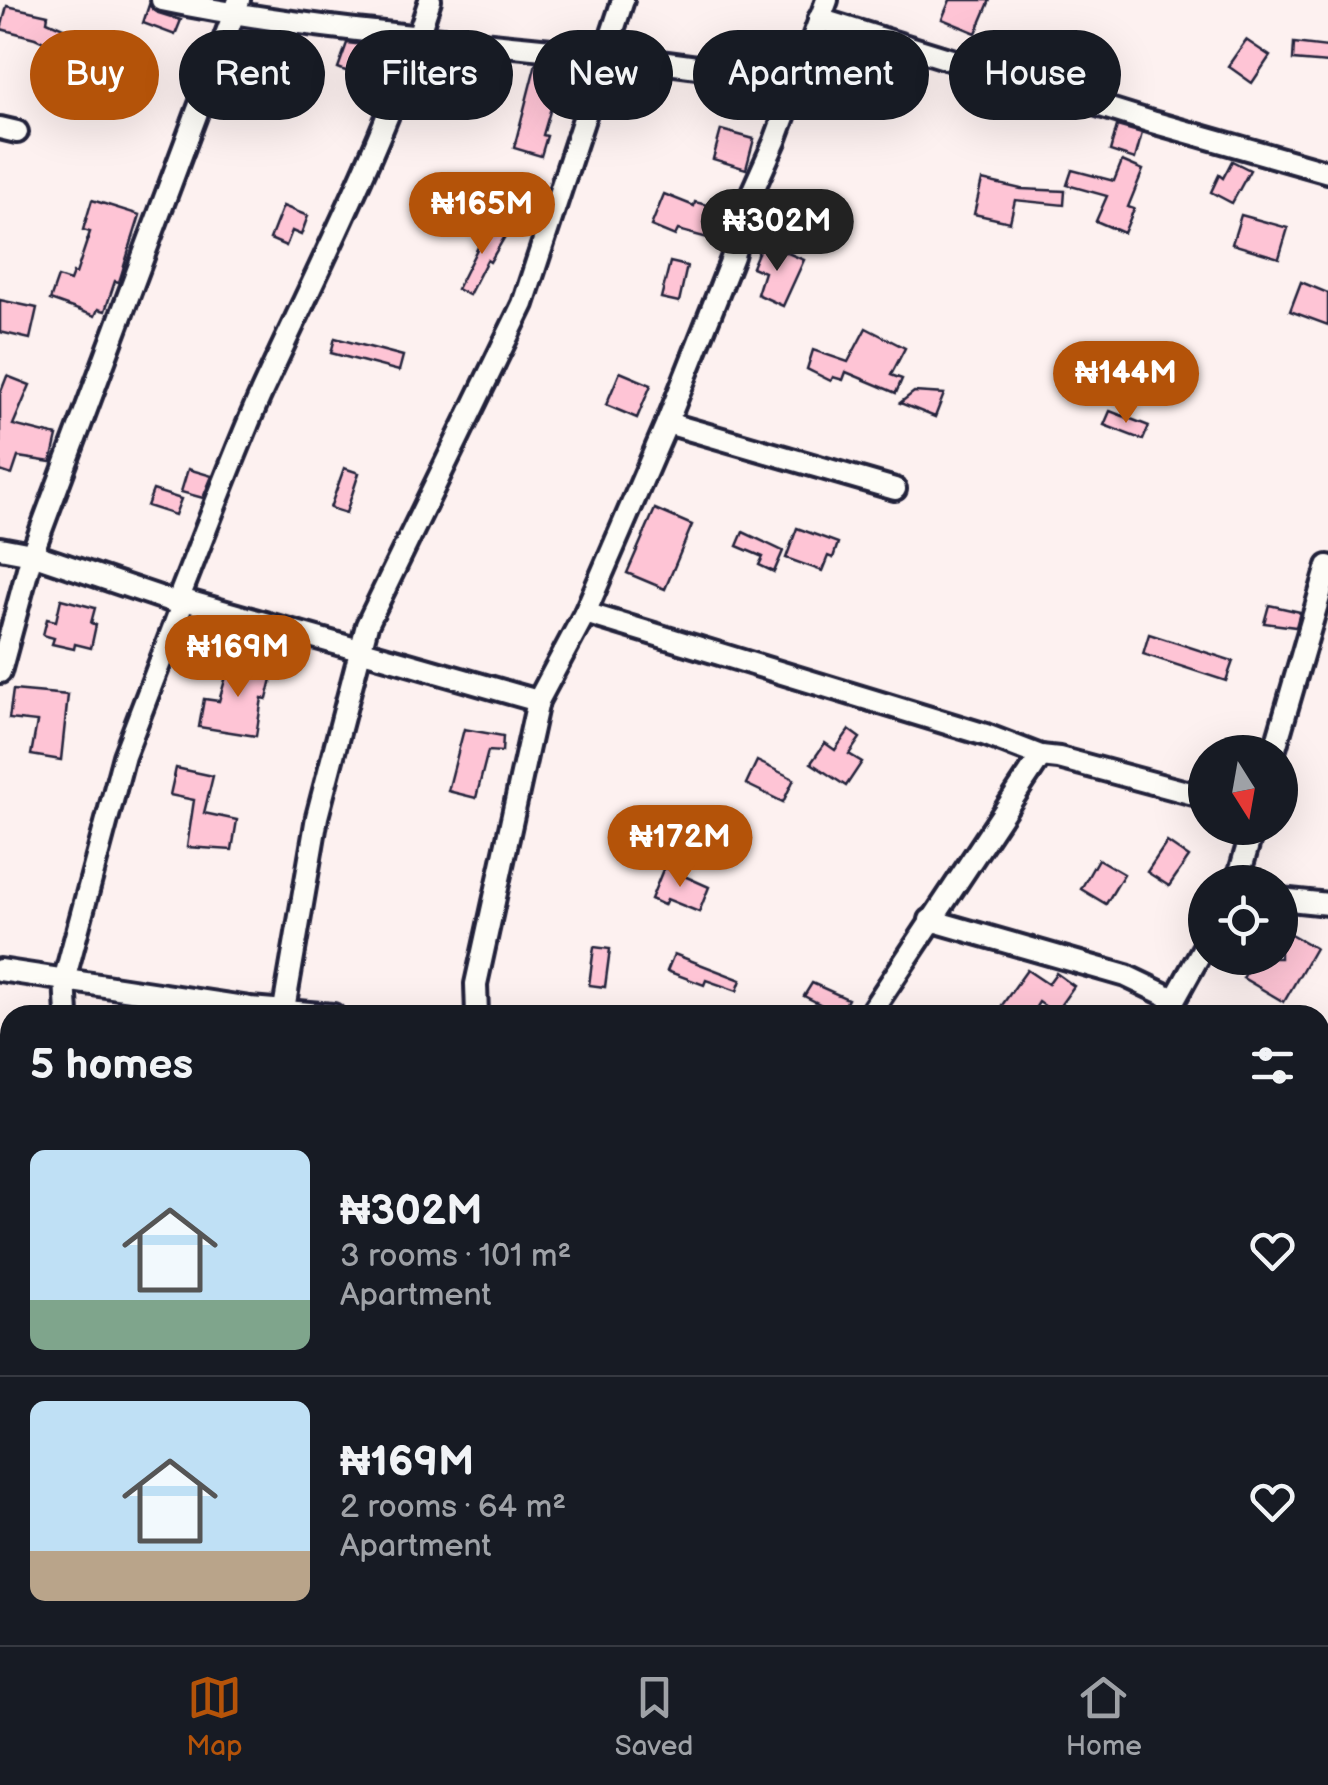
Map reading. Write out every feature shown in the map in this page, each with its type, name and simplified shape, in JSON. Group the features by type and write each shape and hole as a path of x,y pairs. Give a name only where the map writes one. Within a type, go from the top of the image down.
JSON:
{"street":[{"path":"162,0 235,7 371,30"},
{"path":"421,30 430,0"},
{"path":"613,30 624,0"},
{"path":"0,672 32,554 235,7"},
{"path":"824,10 1152,122 1328,172"},
{"path":"67,1005 65,978 124,756 260,397 384,120"},
{"path":"292,1005 317,818 366,625 523,304 583,120"},
{"path":"477,1005 476,984 538,701 585,613 667,423 733,256 748,199 781,120"},
{"path":"667,423 895,489"},
{"path":"0,548 538,701"},
{"path":"1279,735 1328,566"},
{"path":"585,613 1041,756 1188,793"},
{"path":"875,1005 1041,756"},
{"path":"1298,901 1328,904"},
{"path":"930,920 1126,976 1167,1005"},
{"path":"0,970 232,1005"},
{"path":"1171,1005 1188,975"}],"building":[{"path":"950,0 990,0 977,30 942,19"},
{"path":"149,5 158,13 181,20 175,35 143,23"},
{"path":"7,6 48,15 47,21 68,30 30,30 30,37 1,29"},
{"path":"1246,40 1270,56 1252,83 1228,66"},
{"path":"1294,43 1328,47 1328,63 1293,60"},
{"path":"345,49 345,71 338,68"},
{"path":"533,75 533,120 547,120 543,135 547,136 541,156 514,148"},
{"path":"1117,126 1142,133 1135,159 1110,151"},
{"path":"721,130 754,139 746,169 713,159"},
{"path":"1122,161 1143,170 1128,207 1134,209 1124,233 1096,221 1107,196 1067,185 1072,170 1114,181"},
{"path":"1232,161 1250,170 1232,203 1211,192"},
{"path":"982,180 1021,189 1065,191 1064,205 1015,200 1010,222 974,214"},
{"path":"664,194 694,206 695,202 727,210 719,241 678,230 675,236 651,226"},
{"path":"92,200 140,215 119,282 115,281 105,311 98,309 95,316 50,300 58,277 70,281 76,274 90,232 83,230"},
{"path":"283,206 308,216 301,235 292,231 286,246 270,239"},
{"path":"1241,215 1288,228 1279,258 1232,244"},
{"path":"490,223 507,233 469,295 457,289"},
{"path":"774,247 804,260 783,306 757,294 764,272 752,267 760,248 771,253"},
{"path":"670,262 687,266 679,302 661,298"},
{"path":"1301,282 1328,293 1328,325 1290,311"},
{"path":"0,300 37,308 30,339 0,332"},
{"path":"866,328 905,348 891,375 902,379 896,393 846,372 843,380 833,377 831,381 807,369 813,350 848,362"},
{"path":"335,338 403,356 399,371 331,353"},
{"path":"620,372 651,385 637,418 606,405"},
{"path":"7,376 30,385 13,425 57,436 51,462 18,457 12,475 0,471 0,394"},
{"path":"914,392 944,394 935,417 900,403"},
{"path":"1110,411 1149,426 1143,440 1104,425"},
{"path":"344,468 359,473 346,513 330,508"},
{"path":"188,469 212,476 203,498 181,492"},
{"path":"153,490 181,499 175,515 147,506"},
{"path":"655,509 692,525 665,589 627,573"},
{"path":"797,528 838,543 833,558 828,556 822,571 786,558"},
{"path":"743,532 783,551 774,572 759,565 763,557 737,546"},
{"path":"61,599 95,608 91,648 52,644 54,638 43,635 47,619 56,621"},
{"path":"1269,605 1300,612 1296,627 1264,623"},
{"path":"1149,634 1233,661 1226,681 1143,654"},
{"path":"231,659 274,671 267,699 262,698 256,736 199,727 204,699 219,701"},
{"path":"13,690 68,695 61,760 31,755 37,722 9,719"},
{"path":"464,729 503,736 502,752 488,751 476,798 448,791"},
{"path":"849,730 860,738 849,754 862,762 846,786 811,763 825,743 835,750"},
{"path":"757,761 794,779 783,802 746,784"},
{"path":"176,768 213,776 204,813 237,820 232,850 187,847 194,800 170,795"},
{"path":"1167,842 1189,857 1169,886 1147,872"},
{"path":"1098,859 1124,874 1106,904 1081,889"},
{"path":"664,867 709,887 699,912 667,899 664,905 651,899"},
{"path":"1298,938 1315,948 1284,1002 1243,978 1298,975"},
{"path":"594,947 610,949 605,987 589,985"},
{"path":"674,954 741,980 737,991 706,980 704,985 667,971"},
{"path":"1027,970 1048,984 1056,973 1074,986 1061,1005 1002,1005"},
{"path":"812,983 848,999 845,1005 822,1005 804,996"}]}
